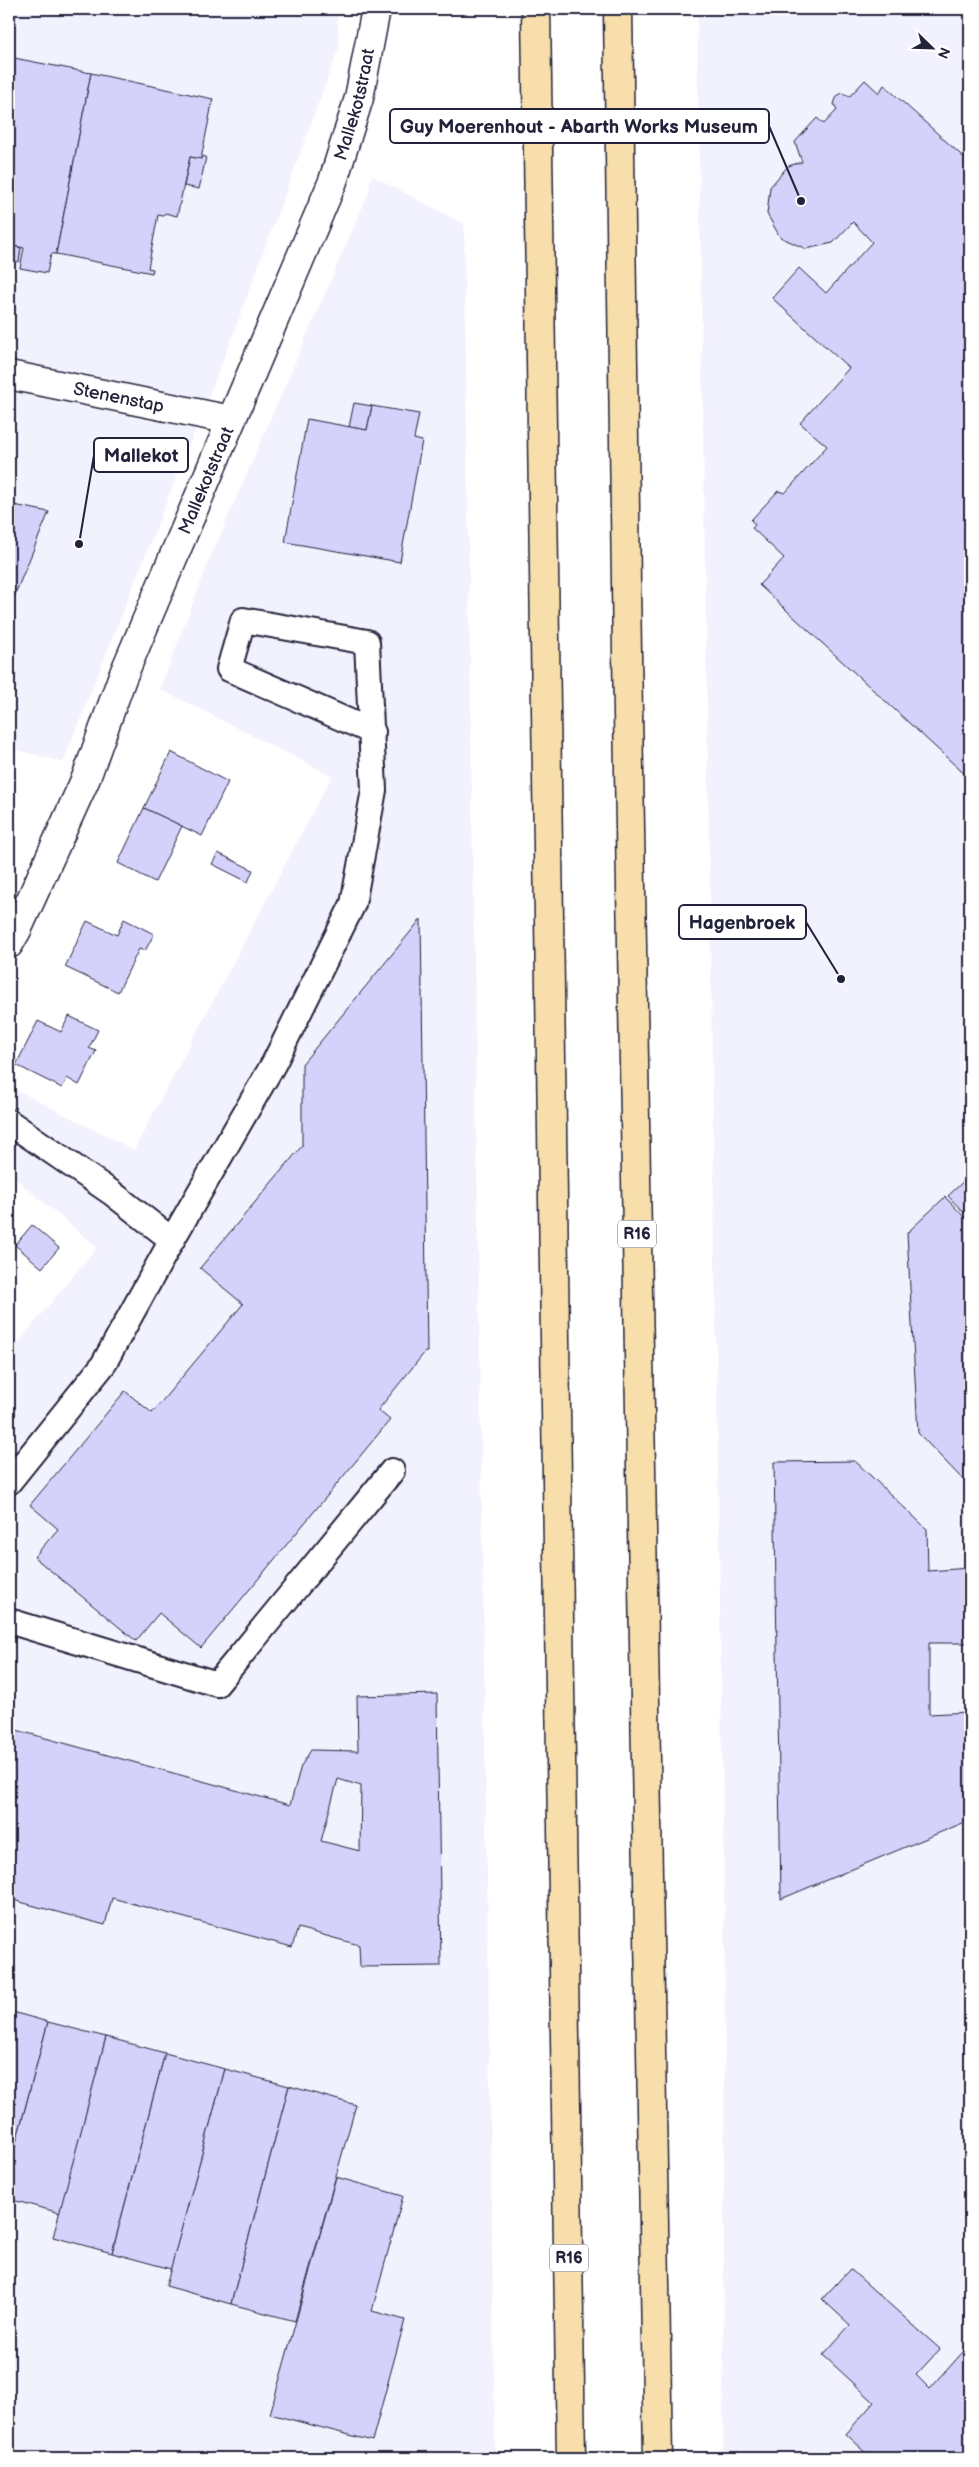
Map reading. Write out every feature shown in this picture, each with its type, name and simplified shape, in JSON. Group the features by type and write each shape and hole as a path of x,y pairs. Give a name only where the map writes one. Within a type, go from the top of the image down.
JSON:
{"highway":[{"name":"R16","path":"536,9 572,2458"},
{"name":"R16","path":"618,9 627,664 658,2458"}],"street":[{"name":"Mallekotstraat","path":"9,944 86,778 122,678 333,181 359,98 376,9"},
{"name":"Stenenstap","path":"9,375 231,420"}],"lane":[{"path":"9,1482 102,1365 274,1063 353,904 374,790 372,732 367,642 243,620 229,669 372,732"},
{"path":"9,1122 112,1193 172,1240"},
{"path":"9,1621 217,1684 392,1471"}],"shaded area":[{"path":"9,9 337,9 339,47 231,340 63,762 9,748"},
{"path":"697,9 970,9 970,2458 723,2458 725,1950"},
{"path":"371,175 464,224 495,2458 9,2458 9,1354 97,1247 9,1173 9,1086 134,1150 332,776 160,689 209,561 369,192"}],"building":[{"path":"9,57 91,73 56,254 51,254 47,273 20,268 24,248 9,245"},
{"path":"91,73 213,99 201,159 190,157 177,216 165,213 163,216 158,215 148,268 153,269 152,273 56,254"},
{"path":"865,80 879,93 884,85 970,163 970,779 759,585 784,558 752,528 755,525 751,520 778,491 785,493 827,446 800,423 849,368 772,298 799,268 826,293 872,242 853,222 833,243 806,249 780,237 767,214 770,187 788,166 802,162 795,142 817,118 824,124 837,110 834,104 837,96 842,93 850,96"},
{"path":"202,156 206,157 199,189 184,186 190,157 201,159"},
{"path":"9,245 21,248 19,262 9,260"},
{"path":"354,403 372,406 367,430 349,427"},
{"path":"372,406 419,414 414,439 422,441 400,562 285,542 307,419 367,430"},
{"path":"9,504 49,512 9,609"},
{"path":"171,752 228,782 202,836 144,808"},
{"path":"144,808 182,826 155,882 118,863"},
{"path":"218,853 253,870 248,882 212,864"},
{"path":"124,919 154,934 145,951 139,949 118,992 65,967 87,921 117,935"},
{"path":"421,919 427,1352 425,1352 378,1410 390,1420 201,1648 159,1613 136,1641 34,1557 58,1529 30,1505 125,1391 152,1413 243,1304 200,1268 302,1146 302,1064"},
{"path":"69,1016 98,1030 89,1048 96,1051 79,1085 67,1078 62,1088 16,1065 38,1021 61,1032"},
{"path":"970,1175 970,1219 948,1196"},
{"path":"945,1197 970,1223 970,1487 918,1433 907,1233"},
{"path":"32,1225 59,1248 42,1268 15,1245"},
{"path":"855,1461 927,1529 928,1571 970,1568 970,1643 929,1643 929,1714 970,1712 970,1820 781,1899 774,1462"},
{"path":"437,1694 441,1966 360,1967 359,1945 298,1928 292,1947 112,1898 105,1925 9,1899 9,1728 290,1805 301,1766 311,1750 358,1751 357,1696","holes":["338,1779 361,1786 360,1851 321,1841"]},
{"path":"9,2011 48,2022 9,2169"},
{"path":"48,2022 106,2037 60,2213 9,2199 9,2169"},
{"path":"106,2037 165,2053 112,2253 53,2237"},
{"path":"165,2053 225,2069 171,2269 112,2253"},
{"path":"225,2069 289,2086 231,2304 166,2286"},
{"path":"289,2086 356,2105 295,2321 231,2304"},
{"path":"336,2177 403,2196 372,2311 405,2320 372,2441 270,2414"},
{"path":"850,2269 940,2349 916,2375 930,2389 970,2344 970,2458 872,2458 846,2434 874,2402 823,2355 850,2325 822,2299"}],"place":[{"name":"Guy Moerenhout - Abarth Works Museum","path":"801,201"},
{"name":"Mallekot","path":"79,544"},
{"name":"Hagenbroek","path":"841,979"}]}
